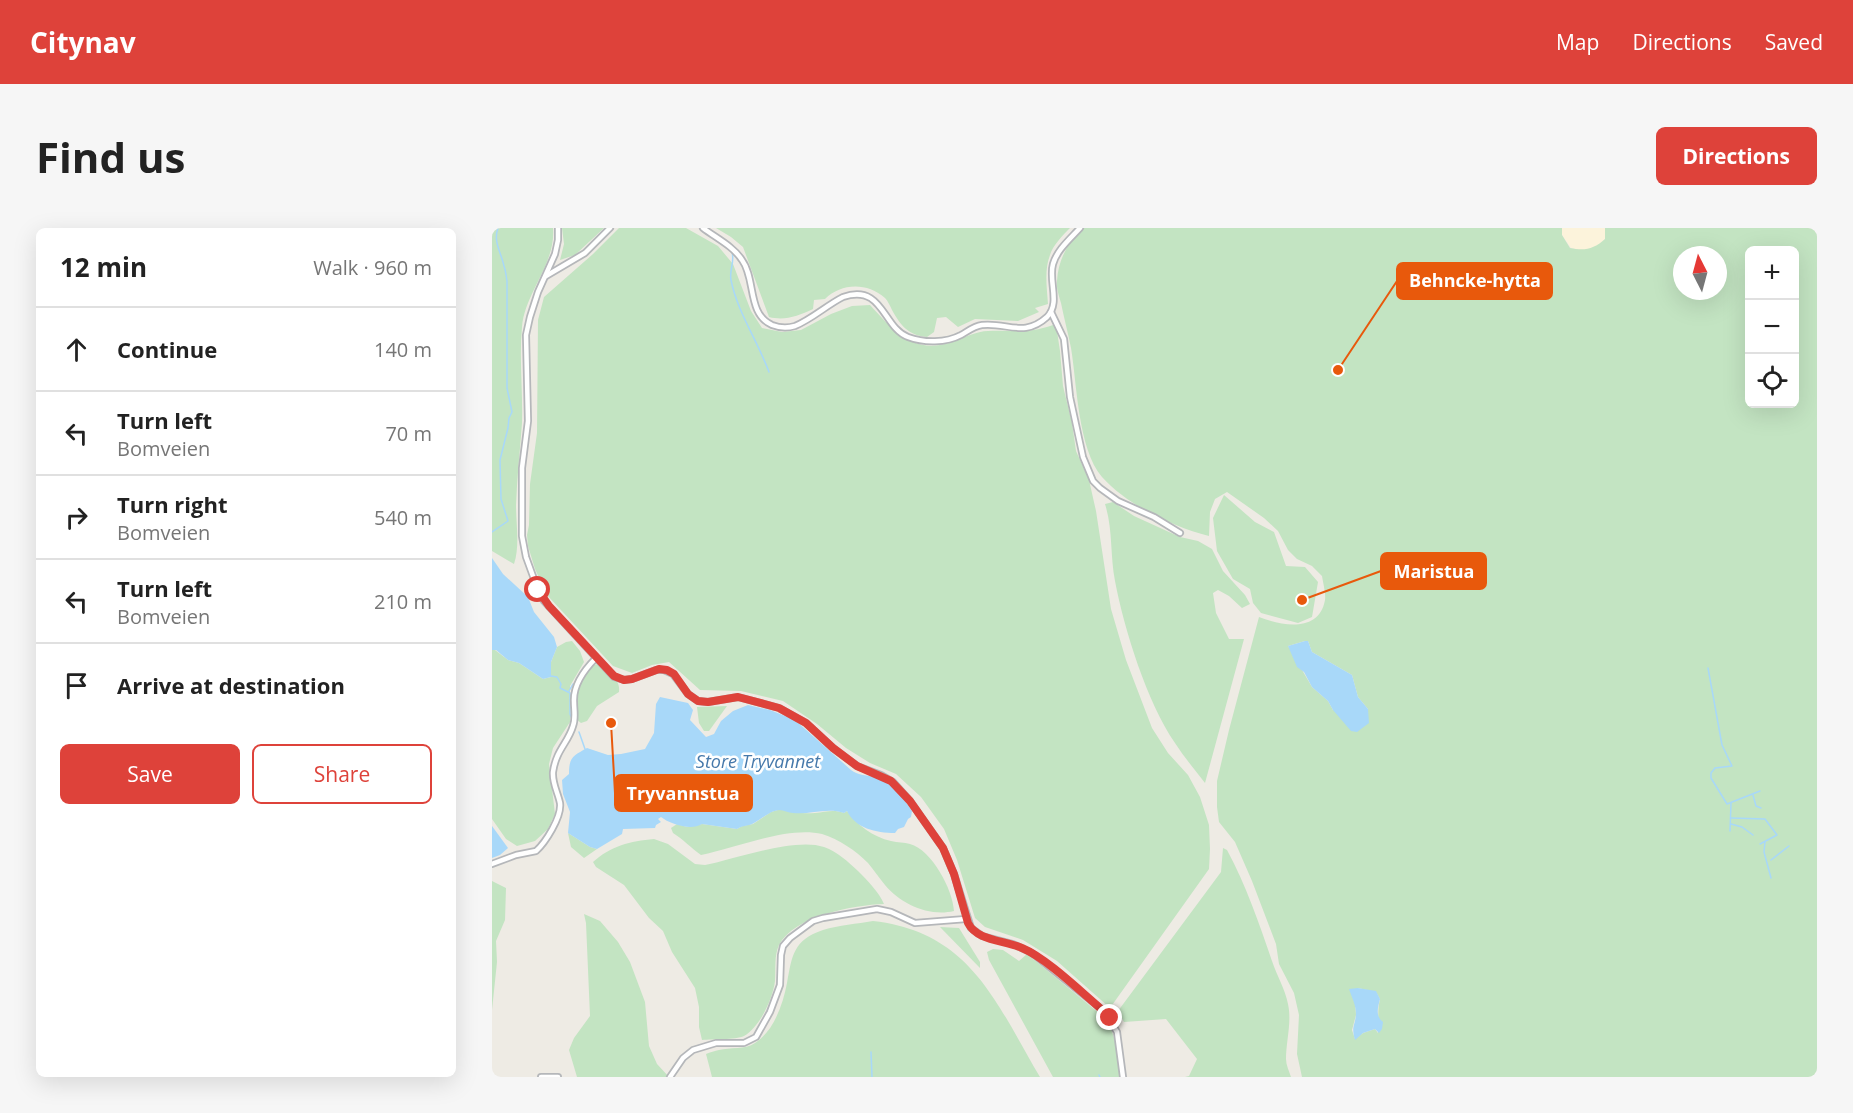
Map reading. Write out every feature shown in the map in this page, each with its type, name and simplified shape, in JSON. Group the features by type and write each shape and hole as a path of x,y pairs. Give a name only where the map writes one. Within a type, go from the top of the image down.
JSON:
{"street":[{"path":"558,228 558,243 538,292 526,331 528,421 522,468 523,547 544,601 612,674 624,680 659,669 667,670 674,674 688,694 698,701 708,702 738,697 779,708 806,723 857,766 891,781 910,801 943,848 954,874 969,926 976,933 1013,944 1032,953 1105,1012 1117,1032 1123,1077"},
{"path":"546,276 585,253 610,228"},
{"path":"703,228 741,257 747,268 759,314 765,321 778,327 796,325 840,299 857,295 870,298 878,304 902,334 910,338 925,340 950,339 982,325 1018,329 1039,323 1051,312 1054,302 1051,277 1053,261 1080,228"},
{"path":"1051,312 1064,339 1070,397 1083,457 1093,481 1118,501 1154,517 1180,533"},
{"path":"492,864 516,855 536,852 558,821 560,806 553,779 555,764 560,749 573,726 576,686 596,658"},
{"path":"670,1077 683,1058 693,1050 716,1043 744,1043 756,1037 765,1023 780,985 783,946 813,921 877,909 891,912 915,923 966,919"},
{"path":"541,1077 558,1077"}],"shaded area":[{"path":"1562,228 1605,228 1605,239 1597,247 1583,251 1571,248 1562,235"}],"green space":[{"path":"492,228 553,228 550,254 524,314 522,327 522,423 514,564 492,551"},
{"path":"562,228 604,228 575,255 560,260 564,244"},
{"path":"619,228 686,228 718,246 733,264 751,311 762,328 782,332 801,330 852,306 870,305 896,332 915,343 926,345 952,342 984,331 1028,331 1053,325 1057,331 1063,386 1076,451 1089,480 1111,609 1126,660 1152,728 1168,753 1188,775 1200,797 1209,825 1209,869 1110,1008 1057,961 1023,940 985,927 975,918 957,860 944,829 921,797 896,774 870,763 846,748 817,724 783,701 741,691 700,690 669,662 652,665 632,673 613,666 547,595 535,569 527,535 530,484 537,433 538,320 544,297"},
{"path":"716,228 1070,228 1051,251 1046,273 1048,304 1035,308 1039,312 1018,321 975,319 958,327 946,317 937,318 934,332 927,337 906,329 885,298 862,287 846,287 825,299 814,300 813,309 797,316 769,317 743,247"},
{"path":"1081,228 1562,228 1562,235 1570,248 1580,249 1593,247 1605,239 1605,228 1817,228 1817,1077 1302,1077 1297,1054 1299,1015 1294,993 1279,964 1276,944 1235,842 1219,822 1217,781 1259,617 1288,624 1308,622 1315,618 1321,611 1325,600 1322,576 1312,566 1297,559 1288,550 1278,531 1264,518 1227,492 1215,499 1210,512 1209,536 1151,514 1124,497 1102,477 1094,465 1083,433 1071,348 1057,286 1058,273 1068,246","holes":["1308,641 1312,652 1352,675 1358,697 1368,709 1333,710 1328,701 1312,687 1288,646","1358,988 1376,992 1380,999 1378,1033 1375,1029 1355,1039 1352,1030 1356,1015 1355,1001"]},
{"path":"1224,495 1255,522 1274,532 1286,566 1305,567 1318,582 1312,617 1298,623 1261,613 1253,603 1250,589 1233,579 1217,551 1213,518"},
{"path":"1113,502 1134,516 1180,537 1198,541 1212,549 1223,571 1245,595 1250,604 1242,608 1218,590 1213,593 1216,613 1229,639 1244,639 1205,783 1165,726 1138,665 1124,621 1112,562 1105,504"},
{"path":"572,641 580,651 584,662 570,686 570,722 553,748 549,764 555,814 548,829 535,841 517,846 506,839 492,819 492,650 508,660 519,663 543,679 551,677 551,662 557,647"},
{"path":"598,664 616,679 619,692 597,706 587,721 581,723 576,719 578,686 585,671"},
{"path":"727,706 709,731 704,731 699,723 697,707"},
{"path":"781,809 807,813 833,811 844,813 847,811 861,826 872,833 884,839 908,843 918,848 926,854 940,872 950,893 954,911 935,912 907,903 892,892 858,854 841,842 822,834 808,832 778,835 701,855 673,833 671,828 677,824 687,827 702,824 737,829 753,824 771,812"},
{"path":"568,833 597,849 584,858 571,847"},
{"path":"654,839 668,844 695,864 705,865 782,847 812,845 824,847 838,854 858,871 884,904 826,914 798,926 779,945 776,953 772,996 765,1012 750,1032 730,1039 702,1040 695,988 672,952 663,931 649,918 624,885 596,867 593,862 621,845"},
{"path":"1223,848 1227,850 1246,890 1287,998 1289,1018 1286,1059 1291,1077 1185,1077 1189,1076 1197,1059 1166,1019 1124,1022 1118,1011 1221,872"},
{"path":"492,881 506,888 505,920 496,941 497,962 492,1010"},
{"path":"584,914 600,921 618,942 630,962 645,1002 649,1046 657,1064 669,1077 577,1077 569,1050 574,1038 590,1016"},
{"path":"873,921 907,928 934,940 957,956 977,975 994,998 1040,1077 712,1077 706,1054 751,1045 767,1032 783,1000 793,957 805,939 823,930"},
{"path":"940,927 959,928 980,962 980,968"},
{"path":"993,949 1003,950 1019,961 1027,954 1105,1018 1114,1039 1120,1077 1053,1077 989,960 987,952"}],"water":[{"path":"492,558 503,574 528,597 534,612 554,637 557,647 551,662 551,677 543,679 519,663 508,660 496,650 492,650"},
{"path":"1308,641 1312,652 1352,675 1358,697 1368,709 1369,723 1357,732 1351,731 1328,701 1312,687 1304,672 1297,667 1288,646"},
{"name":"Store Tryvannet","path":"660,697 688,703 693,710 690,720 706,737 714,734 721,721 733,711 748,705 770,710 795,720 851,770 880,779 891,786 912,811 911,817 904,827 895,833 867,828 855,822 847,811 844,813 831,811 791,813 779,810 737,829 702,824 687,827 661,817 658,819 661,822 655,828 623,829 622,834 597,849 590,847 568,833 570,812 563,794 562,780 569,774 571,760 587,748 608,755 645,749 654,733 656,704"},
{"path":"492,826 508,848 492,858"},
{"path":"1349,989 1376,991 1380,999 1378,1014 1383,1022 1379,1033 1375,1029 1363,1033 1355,1040 1353,1029 1356,1011"}],"waterway":[{"path":"492,532 508,521 501,499 500,460 512,412 507,388 507,281 497,242 498,228"},
{"path":"732,252 731,276 734,292 769,372"},
{"path":"1708,668 1722,745 1732,766 1715,768 1711,773 1711,778 1727,804 1760,791"},
{"path":"551,676 557,677 561,684 560,688 570,693 572,719"},
{"path":"569,691 573,684"},
{"path":"579,732 585,749"},
{"path":"1753,795 1756,806 1761,808"},
{"path":"1730,831 1731,803"},
{"path":"1731,818 1765,819 1777,835 1760,844"},
{"path":"1731,824 1742,827 1753,835"},
{"path":"1765,842 1764,852 1771,878"},
{"path":"1771,860 1789,846"},
{"path":"871,1052 872,1077"}],"place":[{"name":"Behncke-hytta","path":"1338,370"},
{"name":"Maristua","path":"1302,600"},
{"name":"Tryvannstua","path":"611,723"}],"route":[{"path":"538,590 544,601 614,676 624,680 640,677 659,669 667,670 674,674 695,700 708,702 738,697 779,708 806,723 824,741 857,766 893,782 904,793 940,842 954,874 972,930 982,936 1026,949 1110,1018"}]}
